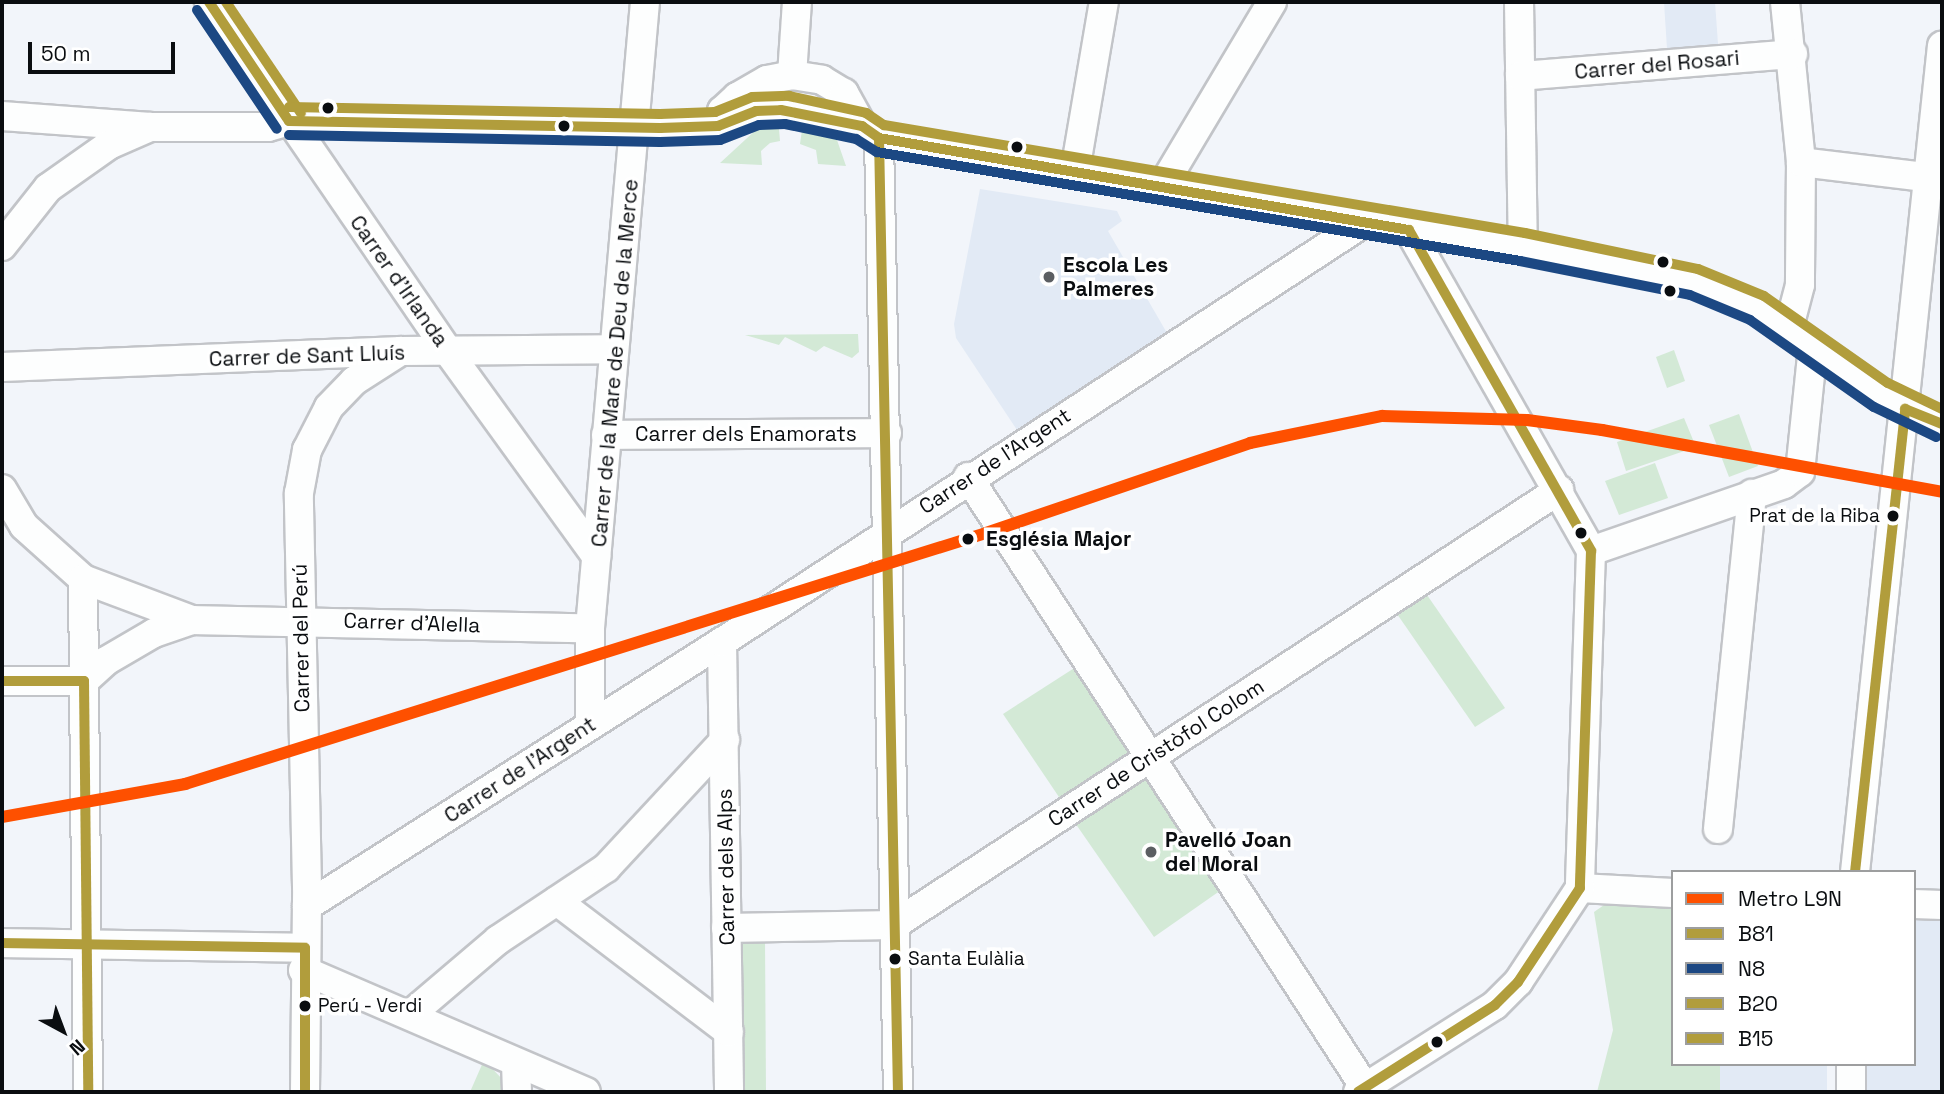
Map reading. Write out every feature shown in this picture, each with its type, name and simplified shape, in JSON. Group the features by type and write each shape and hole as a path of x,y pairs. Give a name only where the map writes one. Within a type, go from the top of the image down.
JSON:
{"street":[{"name":"Carrer d'Irlanda","path":"209,2 449,353 596,556"},
{"name":"Carrer de la Mare de Deu de la Merce","path":"590,725 590,628 613,349 637,127 645,2"},
{"path":"797,2 779,77 764,103 779,110 871,132 1075,171 1409,230 1523,247 1709,286 1789,327 1905,409 1942,424"},
{"path":"1075,171 1104,2"},
{"path":"1163,185 1272,2"},
{"path":"1519,2 1523,247"},
{"path":"1785,2 1793,54 1801,162 1800,285 1789,327"},
{"path":"1855,870 1905,409 1935,179 1942,46"},
{"name":"Carrer del Rosari","path":"1520,76 1793,54"},
{"path":"718,126 722,111 737,97 779,77 822,80 844,93 871,132 887,433 898,1092"},
{"path":"2,116 152,127 268,127 289,121 718,126 779,110 821,103 822,80"},
{"path":"2,246 48,188 109,145 152,127"},
{"path":"1801,162 1935,179"},
{"name":"Carrer de l'Argent","path":"307,906 722,642 968,477 1366,221"},
{"path":"968,477 1364,1090 1495,1005 1518,982 1580,888 1591,551 1559,490 1409,230"},
{"path":"1591,551 1752,494 1800,472 1813,346"},
{"name":"Carrer de Sant Lluís","path":"2,367 401,351 449,353 613,349"},
{"name":"Carrer del Perú","path":"305,1092 304,959 307,906 299,494 307,450 337,399 354,381 401,351"},
{"name":"Carrer dels Enamorats","path":"606,435 887,433"},
{"name":"Carrer d'Alella","path":"2,489 24,526 83,579 192,620"},
{"name":"Carrer de Cristòfol Colom","path":"894,925 1559,490"},
{"path":"1718,830 1752,494"},
{"path":"83,579 88,1092"},
{"name":"Carrer d'Alella","path":"84,681 106,661 154,633 192,620 300,619 590,628"},
{"name":"Carrer dels Alps","path":"722,642 729,1092"},
{"path":"2,681 84,681"},
{"path":"411,1014 498,940 606,867 725,740"},
{"path":"1580,888 1671,893"},
{"path":"557,901 729,1032"},
{"path":"1916,904 1942,905"},
{"path":"726,928 894,925"},
{"path":"2,943 88,943 304,959 411,1014 586,1092"},
{"path":"516,1063 517,1092"},
{"path":"1851,1066 1851,1092"}],"shaded area":[{"path":"1664,2 1715,2 1718,44 1667,49"},
{"name":"Escola Les Palmeres","path":"980,189 1117,211 1122,221 1108,231 1167,333 1017,430 956,338 954,324"},
{"path":"1916,917 1942,917 1942,1092 1861,1092 1861,1066 1916,1066"},
{"path":"1720,1066 1827,1066 1827,1092 1720,1092"}],"green space":[{"path":"815,127 837,140 846,166 818,164 816,150 800,144 802,130"},
{"path":"758,128 779,129 780,141 770,143 761,151 762,165 720,163"},
{"path":"858,334 859,352 852,358 824,346 816,352 785,337 779,345 745,335"},
{"path":"1674,350 1685,381 1667,388 1656,357"},
{"path":"1739,414 1758,466 1729,477 1709,425"},
{"path":"1684,418 1696,447 1626,471 1617,442"},
{"path":"1655,463 1668,498 1619,515 1605,481"},
{"path":"1425,592 1505,708 1475,727 1395,611"},
{"path":"1079,665 1134,752 1061,800 1003,714"},
{"name":"Pavelló Joan del Moral","path":"1149,771 1224,888 1154,937 1073,820"},
{"path":"1614,898 1671,903 1671,1066 1720,1066 1720,1092 1597,1092 1613,1030 1594,912"},
{"path":"765,940 766,1092 742,1092 740,941"},
{"path":"484,1060 504,1081 505,1092 470,1092"}],"metro line":[{"name":"L9N","path":"2,817 185,784 986,533 1250,443 1382,416 1527,420 1602,430 1942,492"}],"transit line":[{"name":"B81","path":"209,2 289,121"},
{"name":"B20","path":"226,2 301,113"},
{"name":"N8","path":"197,10 277,129"},
{"name":"B20","path":"289,107 660,114 715,112 752,97 789,96 866,113 884,125 1525,233 1698,269 1764,296 1888,383 1942,409"},
{"name":"B81","path":"289,121 660,128 718,126 756,111 781,110 862,126 879,138 1409,230 1591,551 1580,888 1518,982 1495,1005 1358,1092"},
{"name":"N8","path":"289,135 660,142 720,140 759,125 785,124 856,139 877,152 1520,261 1690,295 1750,320 1874,407 1936,437"},
{"name":"B81","path":"879,138 898,1092"},
{"name":"B81","path":"1855,870 1905,409 1942,424"},
{"name":"B15","path":"2,681 84,681 88,1092"},
{"name":"B15","path":"2,943 305,948 305,1092"}],"place":[{"name":"Escola Les Palmeres","path":"1049,277"},
{"name":"Prat de la Riba","path":"1893,516"},
{"name":"Església Major","path":"968,539"},
{"name":"Pavelló Joan del Moral","path":"1151,852"},
{"name":"Santa Eulàlia","path":"895,959"},
{"name":"Perú - Verdi","path":"305,1006"}]}
